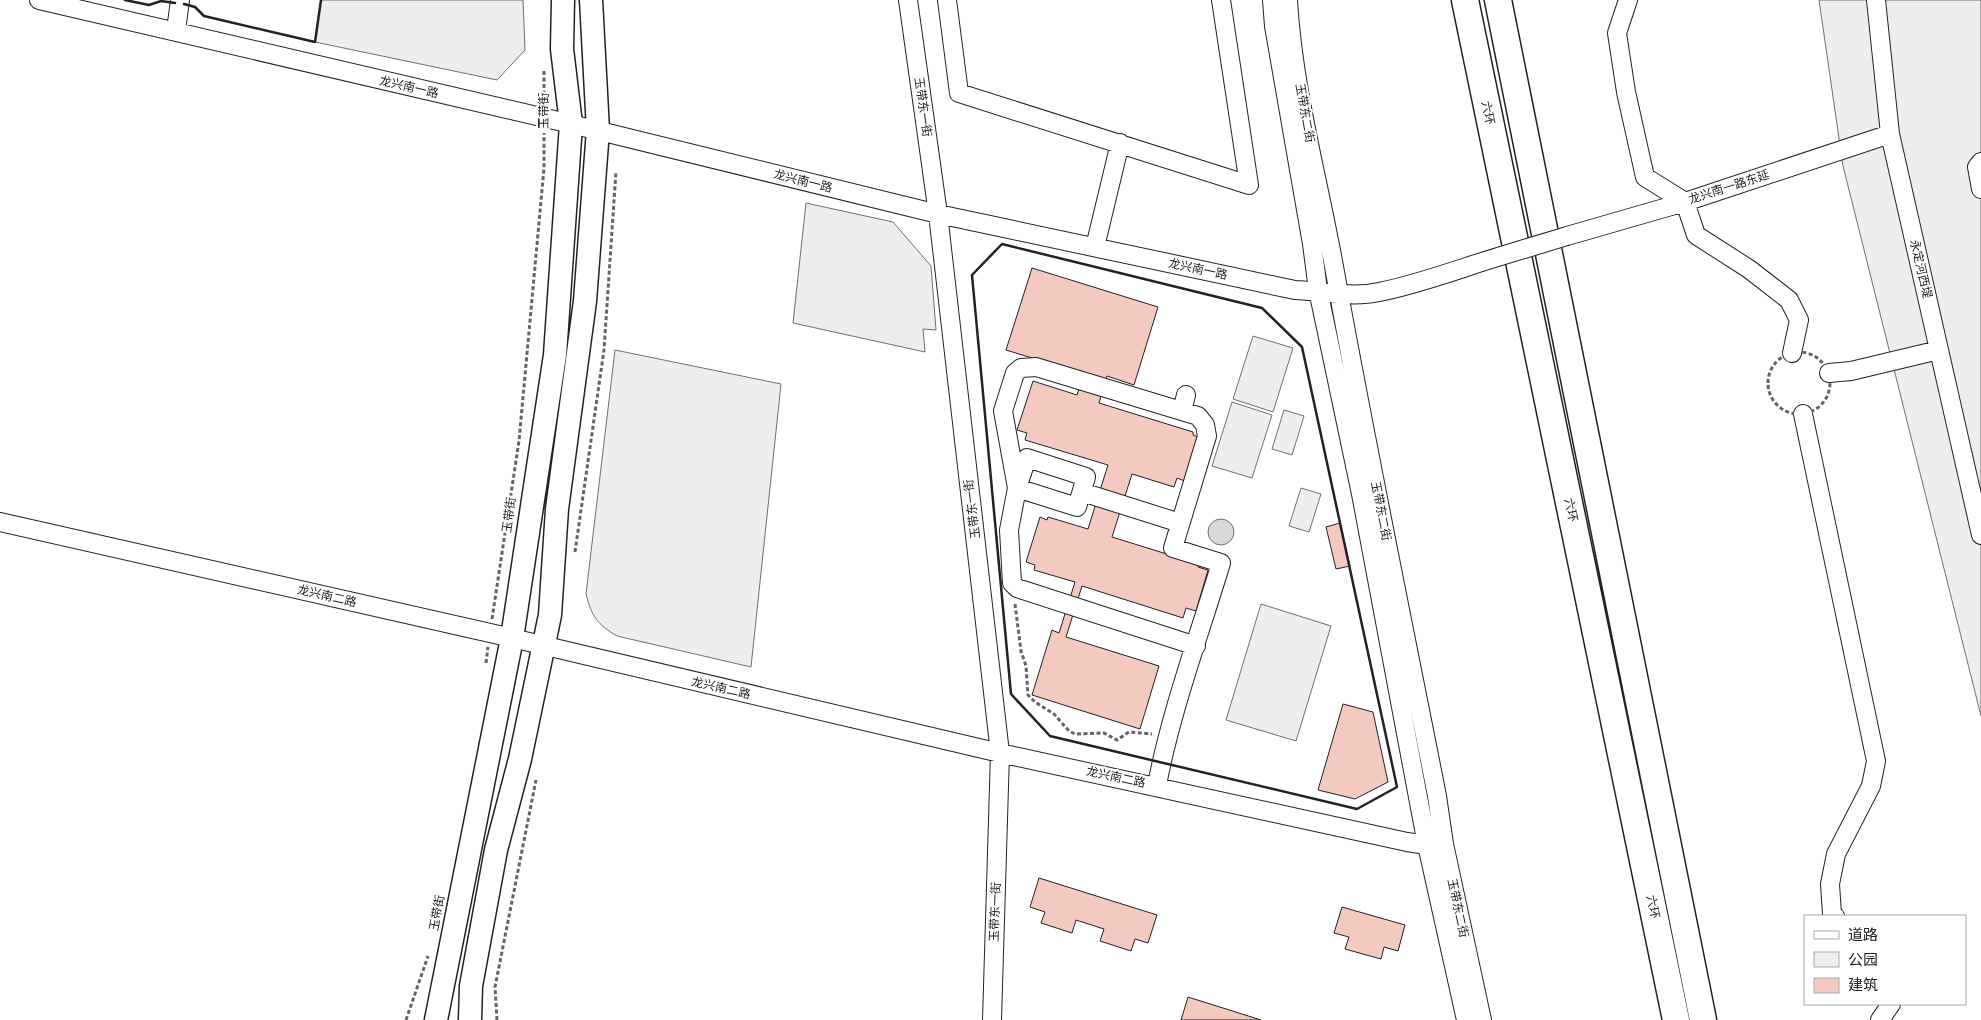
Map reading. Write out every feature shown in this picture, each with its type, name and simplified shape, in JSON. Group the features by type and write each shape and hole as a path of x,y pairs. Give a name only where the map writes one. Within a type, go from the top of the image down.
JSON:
{"highway":[{"name":"六环","path":"1465,0 1676,1020"},
{"path":"1498,0 1703,1020"}],"main road":[{"name":"玉带街","path":"436,1020 512,638 555,356 571,124 562,49 563,0"},
{"path":"470,1020 471,986 496,850 520,759 550,615 559,500 585,301 598,130 591,0"}],"street":[{"name":"龙兴南一路","path":"39,0 598,130 938,214 1295,290 1318,290 1338,294 1378,292 1567,236"},
{"path":"176,31 180,0"},
{"name":"玉带东一街","path":"908,0 938,214 1000,753 992,1020"},
{"path":"947,0 959,93 1249,185 1221,0"},
{"name":"玉带东二街","path":"1272,0 1274,26 1312,244 1318,290 1436,845 1466,1020"},
{"name":"玉带东二街","path":"1288,0 1289,23 1300,90 1338,294 1438,796 1436,845 1482,1020"},
{"path":"1628,0 1617,33 1626,92 1645,177 1686,202 1696,236 1749,269 1789,300 1799,320 1792,353"},
{"name":"永定河西堤","path":"1876,0 1890,134 1981,535"},
{"name":"龙兴南一路东延","path":"1567,236 1686,202 1890,134"},
{"path":"1095,247 1120,143"},
{"path":"1981,162 1977,168 1981,189"},
{"path":"1828,373 1851,371 1939,350"},
{"path":"1018,488 1003,411 1015,373 1021,368 1036,367 1184,403 1205,425 1206,436 1173,548 1221,563 1168,738 1157,785"},
{"path":"1803,414 1876,761 1871,786 1836,854 1830,884 1834,915"},
{"path":"1018,488 1077,507 1086,477 1027,458 1018,488 1009,530 1012,584 1017,588 1196,646"},
{"path":"1082,492 1180,523"},
{"name":"龙兴南二路","path":"0,522 512,638 1000,753 1436,845"},
{"path":"1880,1020 1890,1005"}],"path":[{"name":"玉带街","path":"485,668 509,520 520,432 544,168 544,69"},
{"path":"1792,353 1810,354 1818,359 1828,373 1830,382 1825,400 1812,411 1803,414 1785,410 1777,404 1768,388 1768,379 1776,362 1792,353"},
{"path":"1012,584 1021,651 1026,666 1026,688 1028,695 1035,702 1054,714 1069,731 1075,734 1095,732 1117,740 1129,732 1147,732 1168,738"},
{"path":"406,1020 428,955"}],"green space":[{"path":"321,0 523,0 525,50 497,80 315,42"},
{"path":"1819,0 1981,0 1981,716 1843,166"},
{"path":"1253,336 1293,348 1273,412 1233,399"},
{"path":"615,350 781,384 751,667 617,636 600,624 593,614 586,594"},
{"path":"1232,402 1272,415 1252,478 1212,466"},
{"path":"1284,410 1304,416 1292,455 1272,449"},
{"path":"1301,488 1321,494 1309,532 1289,526"},
{"path":"1261,604 1331,626 1296,741 1226,720"}],"shaded area":[{"path":"806,203 893,222 931,266 936,330 923,329 925,352 793,323"},
{"path":"1221,519 1230,523 1234,532 1230,541 1221,545 1212,541 1208,532 1212,523"}],"building":[{"path":"1032,268 1158,307 1134,385 1107,376 1099,403 1193,432 1193,435 1201,438 1187,482 1177,478 1174,487 1132,474 1112,537 1199,564 1198,567 1208,570 1196,611 1186,608 1183,618 1082,586 1066,637 1159,666 1140,729 1032,695 1052,630 1059,633 1075,582 1034,570 1035,565 1026,562 1040,517 1047,520 1048,517 1088,529 1108,465 1025,440 1027,433 1017,430 1033,381 1077,395 1084,374 1006,350"},
{"path":"1340,523 1350,566 1336,569 1326,527"},
{"path":"1343,704 1373,712 1388,782 1355,799 1318,790"},
{"path":"1039,878 1157,915 1148,943 1135,939 1131,951 1100,941 1104,929 1076,920 1072,933 1041,923 1045,912 1030,907"},
{"path":"1342,907 1405,925 1398,951 1384,947 1381,959 1345,949 1349,937 1334,933"},
{"path":"1188,997 1261,1020 1181,1020"}],"wall":[{"path":"125,0 149,5 161,1 175,3"},
{"path":"184,4 195,7 204,16 315,42 321,0"},
{"path":"1002,244 1262,308 1302,347 1397,787 1357,809 1050,736 1011,694 972,275 1002,244"}]}
